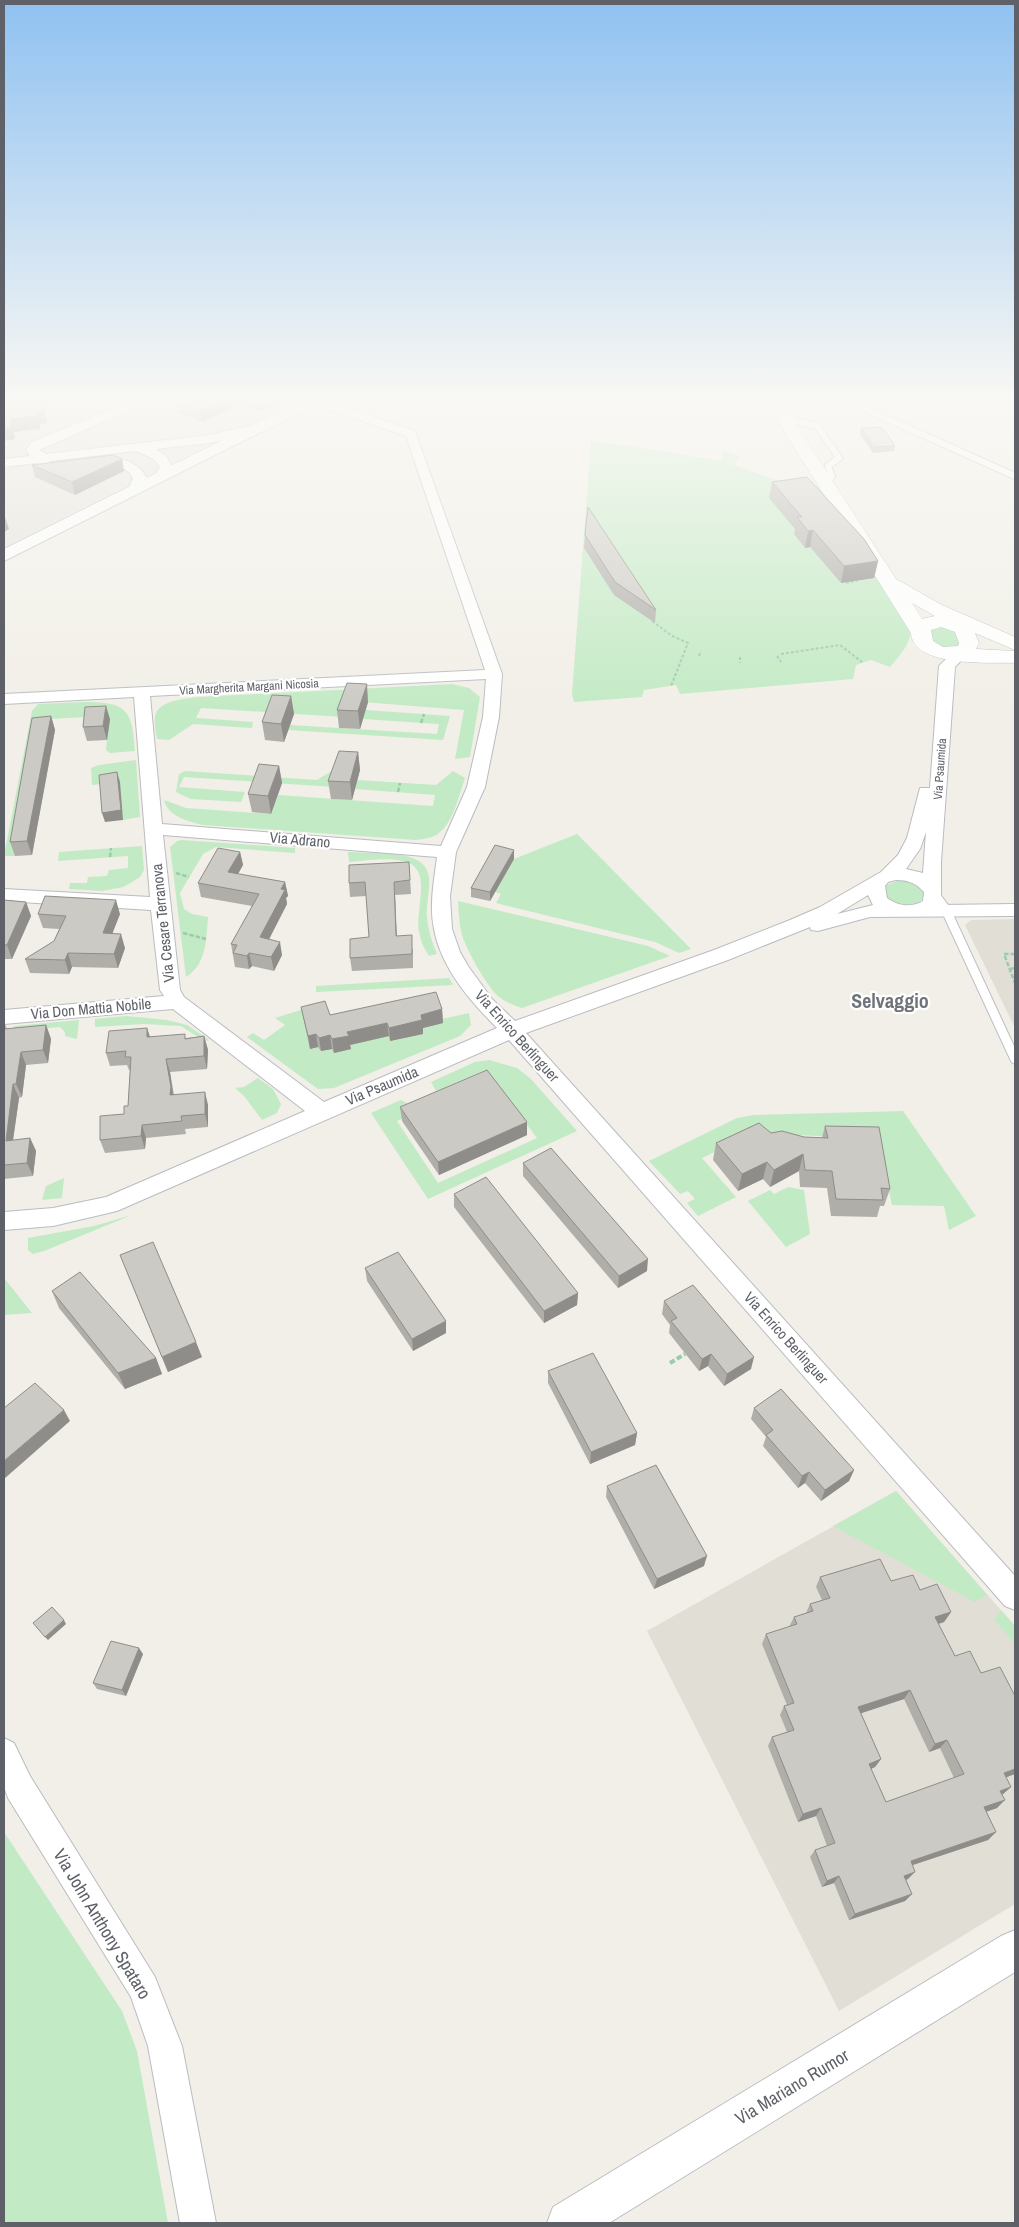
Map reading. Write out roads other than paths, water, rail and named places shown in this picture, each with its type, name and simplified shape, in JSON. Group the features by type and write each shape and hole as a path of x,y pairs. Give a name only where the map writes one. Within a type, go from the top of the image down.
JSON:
{"main road":[{"path":"841,505 923,639 955,654 1015,657"},
{"path":"887,578 960,624 1015,644"},
{"path":"923,639 923,626 930,622 960,624"},
{"path":"955,654 969,646 967,635 960,624"}],"street":[{"path":"4,556 105,505"},
{"name":"Via Enrico Berlinguer","path":"436,505 494,674 491,716 476,787 447,852 441,896 442,929 450,952 485,1004 512,1030 1015,1596"},
{"name":"Via Psaumida","path":"4,1221 53,1217 109,1205 512,1030 760,940 827,911 884,878 903,863 920,826 925,803 937,663 923,639"},
{"name":"Via Psaumida","path":"933,892 932,862 948,666 955,654"},
{"name":"Via Margherita Margani Nicosia","path":"4,700 494,674"},
{"name":"Via Cesare Terranova","path":"142,692 160,904 170,990 178,1002 322,1112"},
{"name":"Via Adrano","path":"154,829 447,852"},
{"path":"894,910 876,896 876,885 884,878 911,876 925,882 933,892 932,904 919,911"},
{"path":"4,895 160,904"},
{"path":"760,940 870,911 1015,910"},
{"name":"Via Don Mattia Nobile","path":"4,1017 178,1002"},
{"name":"Via John Anthony Spataro","path":"4,1753 19,1787 144,1988 165,2046 198,2223"},
{"name":"Via Mariano Rumor","path":"569,2223 1015,1950"}],"lane":[{"path":"933,892 946,910 1015,1059"}],"district":[{"name":"Selvaggio","path":"890,1001"}]}
